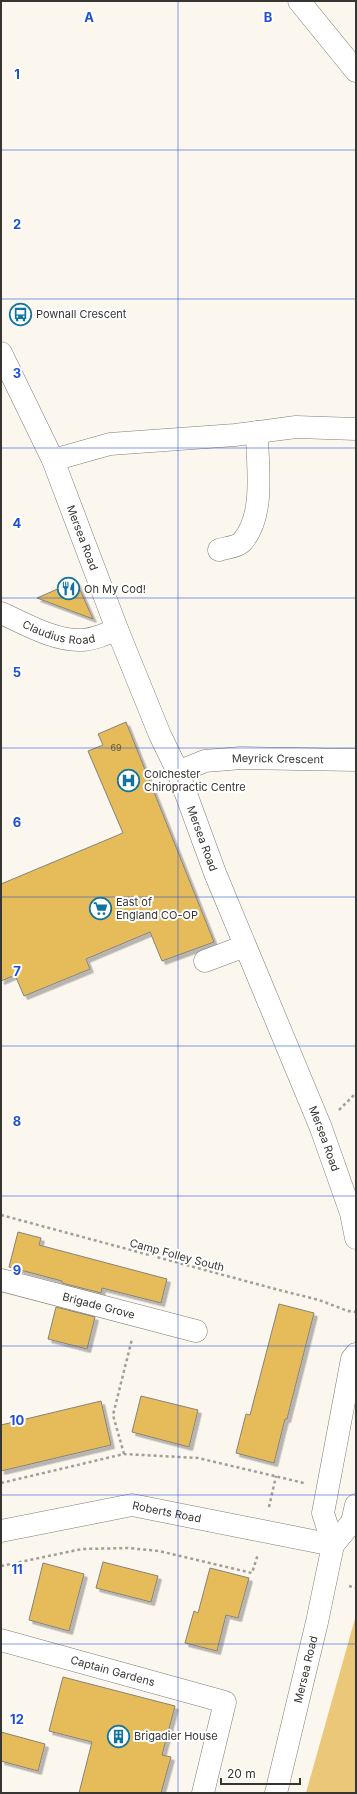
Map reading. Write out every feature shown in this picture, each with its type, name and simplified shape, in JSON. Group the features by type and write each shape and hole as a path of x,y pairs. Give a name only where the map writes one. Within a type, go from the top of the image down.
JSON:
{"street":[{"path":"299,1 356,71"},
{"name":"Mersea Road","path":"1,353 53,460 117,629 160,735 178,772 215,873 324,1135 351,1213 356,1238"},
{"path":"53,460 110,444 257,432 296,427 356,429"},
{"path":"219,550 241,544 252,526 258,505 257,432"},
{"name":"Claudius Road","path":"1,613 67,639 82,640 117,629"},
{"name":"Meyrick Crescent","path":"178,772 205,762 242,758 356,760"},
{"path":"205,961 245,946"},
{"name":"Brigade Grove","path":"1,1280 196,1331"},
{"name":"Mersea Road","path":"333,1545 323,1513 352,1359 356,1354"},
{"name":"Roberts Road","path":"1,1531 132,1505 333,1545"},
{"name":"Mersea Road","path":"276,1793 317,1622 333,1545 352,1522 356,1506"},
{"name":"Captain Gardens","path":"1,1640 225,1702 203,1793"}],"path":[{"name":"Camp Folley South","path":"1,1215 256,1284 308,1296 348,1311 356,1312"},
{"path":"124,1454 113,1415 138,1315"},
{"path":"1,1483 124,1454 198,1458 328,1488"},
{"path":"1,1566 82,1548 128,1548 159,1551 252,1573 264,1531 276,1476"}],"shaded area":[{"path":"356,1615 356,1793 306,1793"}],"building":[{"name":"Oh My Cod!","path":"76,581 93,619 37,598"},
{"name":"East of England CO-OP","path":"126,722 214,942 162,961 150,932 86,959 90,969 24,996 15,975 1,981 1,884 123,833 88,751 103,745 98,734"},
{"path":"18,1232 41,1238 39,1245 167,1279 161,1303 102,1288 101,1293 9,1267"},
{"path":"279,1304 314,1313 287,1419 285,1419 274,1463 236,1453 246,1414 250,1415"},
{"path":"56,1307 95,1317 87,1349 48,1339"},
{"path":"141,1396 198,1410 189,1447 132,1432"},
{"path":"101,1401 111,1445 1,1471 1,1425"},
{"path":"103,1562 158,1576 151,1602 96,1588"},
{"path":"43,1563 84,1574 69,1631 29,1620"},
{"path":"210,1568 249,1578 238,1618 226,1615 217,1651 185,1643 194,1611 198,1613"},
{"name":"Brigadier House","path":"63,1677 175,1706 162,1755 171,1757 161,1793 79,1793 92,1742 49,1731"},
{"path":"1,1732 45,1744 38,1771 1,1761"}],"place":[{"name":"Pownall Crescent","path":"20,314"},
{"name":"Oh My Cod!","path":"68,589"},
{"name":"Colchester Chiropractic Centre","path":"128,780"},
{"name":"East of England CO-OP","path":"101,908"},
{"name":"Brigadier House","path":"119,1736"}]}
